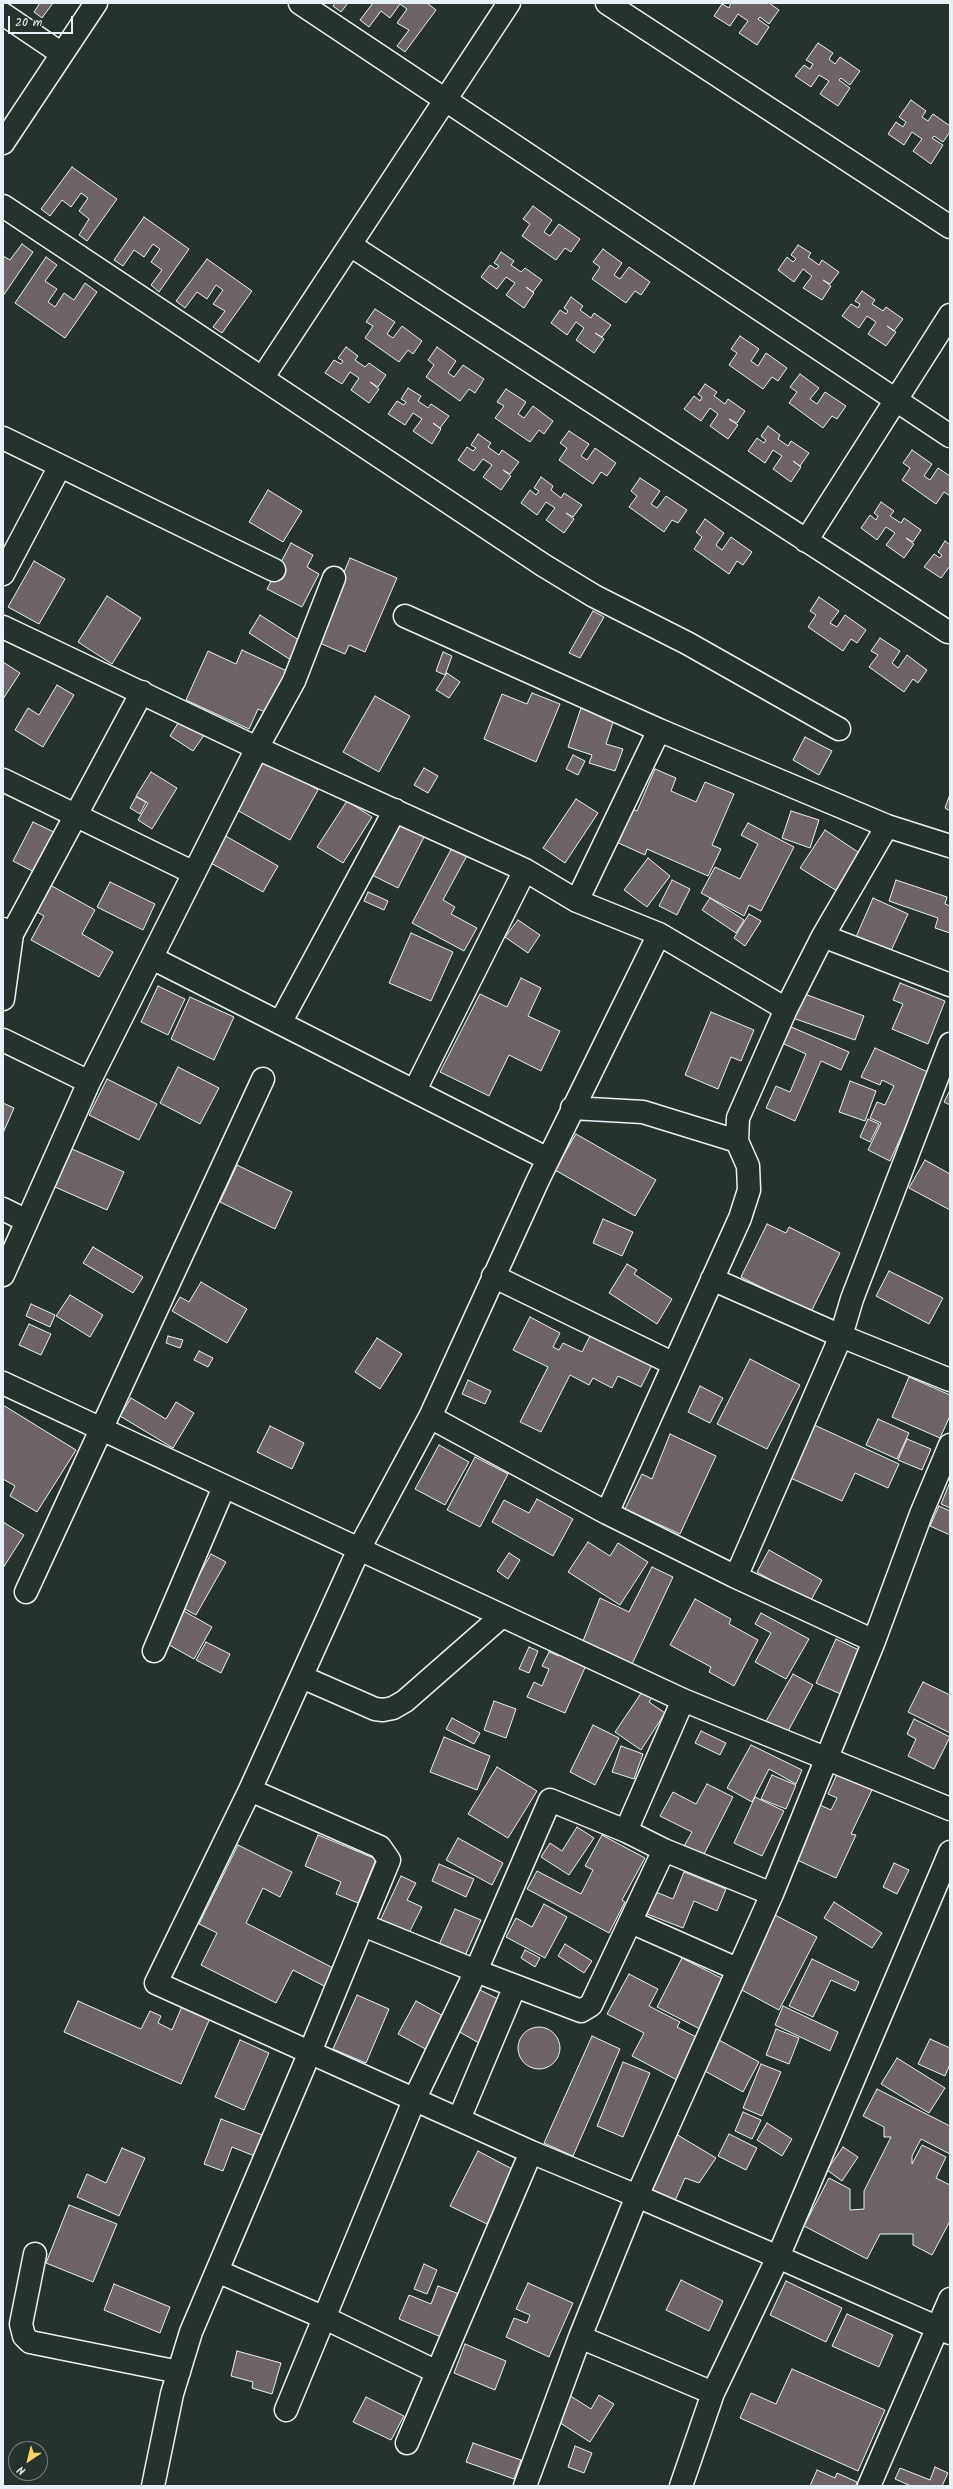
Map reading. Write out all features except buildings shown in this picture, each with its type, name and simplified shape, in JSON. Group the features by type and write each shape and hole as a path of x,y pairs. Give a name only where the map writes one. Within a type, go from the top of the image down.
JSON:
{"street":[{"path":"3,143 96,3"},
{"path":"300,3 950,436"},
{"path":"262,377 509,3"},
{"path":"607,3 950,227"},
{"path":"3,14 62,54"},
{"path":"3,206 588,592 688,643 839,729"},
{"path":"350,245 948,632"},
{"path":"806,541 950,315"},
{"path":"3,438 274,570"},
{"path":"3,574 60,466"},
{"path":"3,1275 89,1082 257,748 294,681 334,578"},
{"path":"405,616 659,730 887,826 950,846"},
{"path":"3,627 257,748 525,870 577,901 659,934 786,1009"},
{"path":"3,999 8,932 76,815 142,692"},
{"path":"577,901 659,730"},
{"path":"3,780 194,873"},
{"path":"280,1023 395,810"},
{"path":"607,1513 740,1218 749,1190 748,1166 738,1141 738,1118 786,1009 823,936 887,826"},
{"path":"415,1090 525,870"},
{"path":"659,934 572,1108 493,1276 430,1416 359,1549 250,1790 156,1983 415,2098 531,2152 637,2196 944,2330"},
{"path":"823,936 950,985"},
{"path":"152,958 415,1090 548,1159"},
{"path":"3,1040 89,1082"},
{"path":"736,1577 842,1336 852,1299 950,1044"},
{"path":"26,1592 100,1428 263,1079"},
{"path":"572,1108 643,1112 738,1141"},
{"path":"3,1209 27,1221"},
{"path":"493,1276 674,1364"},
{"path":"712,1279 842,1336 950,1380"},
{"path":"3,1383 683,1700 826,1760 950,1809"},
{"path":"430,1416 607,1513 736,1577 874,1641"},
{"path":"525,2486 580,2338 637,2196 737,1969 772,1894 874,1641 921,1514 950,1445"},
{"path":"154,1651 224,1487"},
{"path":"302,1677 375,1709 383,1710 393,1708 405,1701 502,1616"},
{"path":"626,1831 683,1700"},
{"path":"153,2486 172,2394 191,2332 387,1869 389,1860 386,1853 380,1847 250,1790"},
{"path":"286,2410 415,2098 476,1971 550,1800 626,1831 664,1850 772,1894"},
{"path":"363,1925 476,1971 581,2011 591,2005 664,1850"},
{"path":"681,2486 713,2393 778,2257 950,1852"},
{"path":"631,1922 737,1969"},
{"path":"459,2119 515,1986"},
{"path":"407,2443 531,2152"},
{"path":"35,2254 21,2324 24,2336 30,2342 179,2372"},
{"path":"217,2271 325,2318 437,2372"},
{"path":"869,2486 944,2330 950,2299"},
{"path":"580,2338 713,2393"}]}
